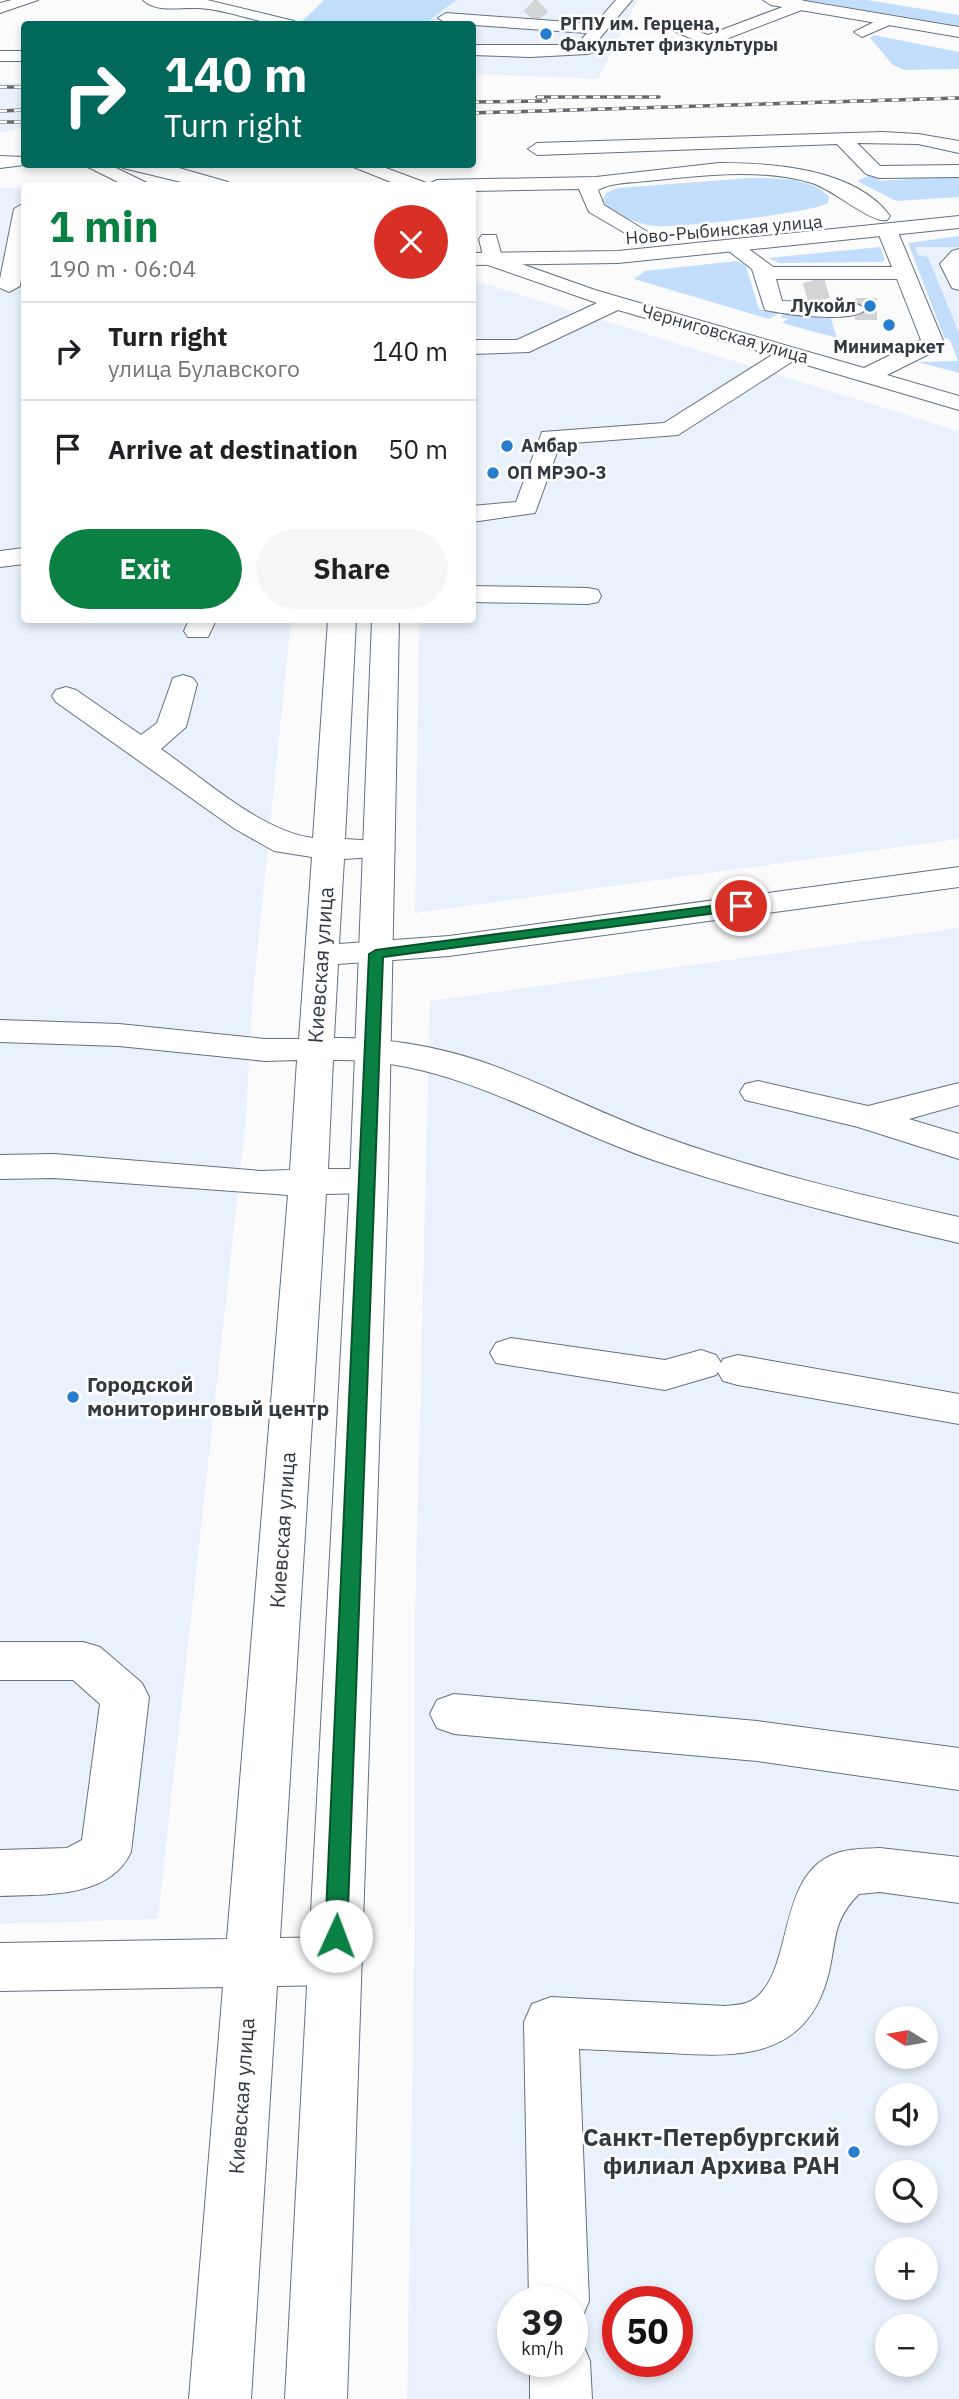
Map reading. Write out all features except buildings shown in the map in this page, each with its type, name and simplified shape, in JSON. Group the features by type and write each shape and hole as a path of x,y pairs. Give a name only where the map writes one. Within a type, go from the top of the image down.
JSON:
{"main road":[{"path":"0,8 30,0"},
{"path":"582,49 624,0"},
{"path":"771,0 959,32"},
{"path":"187,19 163,14 159,2 201,2 276,21"},
{"path":"680,30 708,41 801,5"},
{"path":"446,18 526,20 599,30"},
{"path":"862,32 888,20"},
{"path":"476,50 608,50"},
{"path":"841,138 873,170"},
{"path":"537,149 841,138 918,139 959,147"},
{"path":"709,143 725,170"},
{"path":"596,146 605,181"},
{"path":"0,162 21,162"},
{"path":"120,168 139,182"},
{"path":"159,168 207,182"},
{"path":"367,168 409,182"},
{"path":"476,185 605,181 764,169 828,180 855,193 884,223 905,273 908,309 933,343 866,376"},
{"path":"828,180 873,170 905,175 959,171"},
{"path":"605,181 588,188 596,208 644,238"},
{"path":"11,286 19,204"},
{"name":"Ново-Рыбинская улица","path":"481,249 618,257 731,245 884,223 959,208"},
{"name":"Ново-Рыбинская улица","path":"481,249 561,241 884,223 959,222"},
{"path":"731,245 762,266 773,305 790,309 822,306 855,309"},
{"name":"Черниговская улица","path":"481,249 617,302 959,403"},
{"path":"959,255 950,264 959,284"},
{"path":"764,273 849,276 905,273"},
{"path":"476,346 521,347 617,302"},
{"path":"476,514 526,508 550,438 670,430 790,353"},
{"path":"0,559 21,556"},
{"path":"476,594 588,596"},
{"name":"Киевская улица","path":"220,2399 308,1182 342,623"},
{"path":"316,2399 369,1181 385,623"},
{"path":"142,749 171,727 183,684"},
{"path":"66,696 246,822 285,844 328,849 379,849"},
{"path":"322,955 376,954 959,877"},
{"path":"0,1031 119,1035 265,1051 373,1048 468,1069 599,1127 697,1161 883,1213 959,1230"},
{"path":"758,1093 868,1118 959,1147"},
{"path":"868,1118 959,1094"},
{"path":"0,1167 54,1166 261,1183 369,1181"},
{"path":"511,1353 665,1375 719,1367 959,1409"},
{"path":"0,1661 83,1661 125,1697 106,1852 74,1870 0,1873"},
{"path":"454,1714 757,1741 959,1769"},
{"path":"559,2286 551,2022 725,2031 759,2026 786,2005 799,1985 812,1922 825,1893 847,1872 880,1870 959,1880"},
{"path":"0,1967 335,1961"},
{"path":"560,2377 561,2399"}],"shaded area":[{"path":"324,0 456,0 429,21 302,21"},
{"name":"РГПУ им. Герцена, Факультет физкультуры","path":"456,0 638,0 598,79 476,74 476,21 430,21"},
{"path":"805,0 867,0 959,15 959,26"},
{"path":"874,35 959,52 959,69 904,70 893,65 870,38"},
{"path":"0,83 21,83 21,128 0,133"},
{"path":"870,175 881,181 959,175 959,197 896,201 857,181"},
{"path":"750,178 803,182 821,190 829,197 828,203 798,211 744,219 655,226 618,214 603,200 606,193 618,188"},
{"path":"0,188 21,188 21,623 291,623 253,994 246,1118 158,1919 0,1924"},
{"path":"959,236 959,247 915,247 918,255 928,257 959,333 959,373 918,362 958,361 950,340 944,337 908,243"},
{"path":"915,246 959,247 959,333 928,258 917,255"},
{"path":"880,247 885,259 882,262 779,263 768,258"},
{"path":"737,261 746,266 759,309 778,314 769,319 634,279 645,271"},
{"path":"476,281 959,431 959,839 415,913 419,623 476,623"},
{"path":"830,316 837,338 782,323 788,319 780,317"},
{"path":"959,928 959,2399 407,2399 415,1912 415,1614 430,1001"}],"tunnel":[{"path":"530,17 542,5"},
{"path":"813,280 820,302"},
{"path":"855,309 887,309"}],"railway":[{"path":"0,87 21,87"},
{"path":"537,97 659,97"},
{"path":"476,113 959,98"},
{"path":"476,102 546,101"},
{"path":"0,111 21,110"},
{"path":"0,122 21,122"}],"place":[{"name":"РГПУ им. Герцена, Факультет физкультуры","path":"546,34"},
{"name":"Лукойл","path":"870,306"},
{"name":"Минимаркет","path":"889,325"},
{"name":"Амбар","path":"507,446"},
{"name":"ОП МРЭО-3","path":"493,473"},
{"name":"Городской мониторинговый центр","path":"73,1397"},
{"name":"Санкт-Петербургский филиал Архива РАН","path":"854,2152"}],"route":[{"path":"336,1936 369,1181 376,954 741,906"}]}
